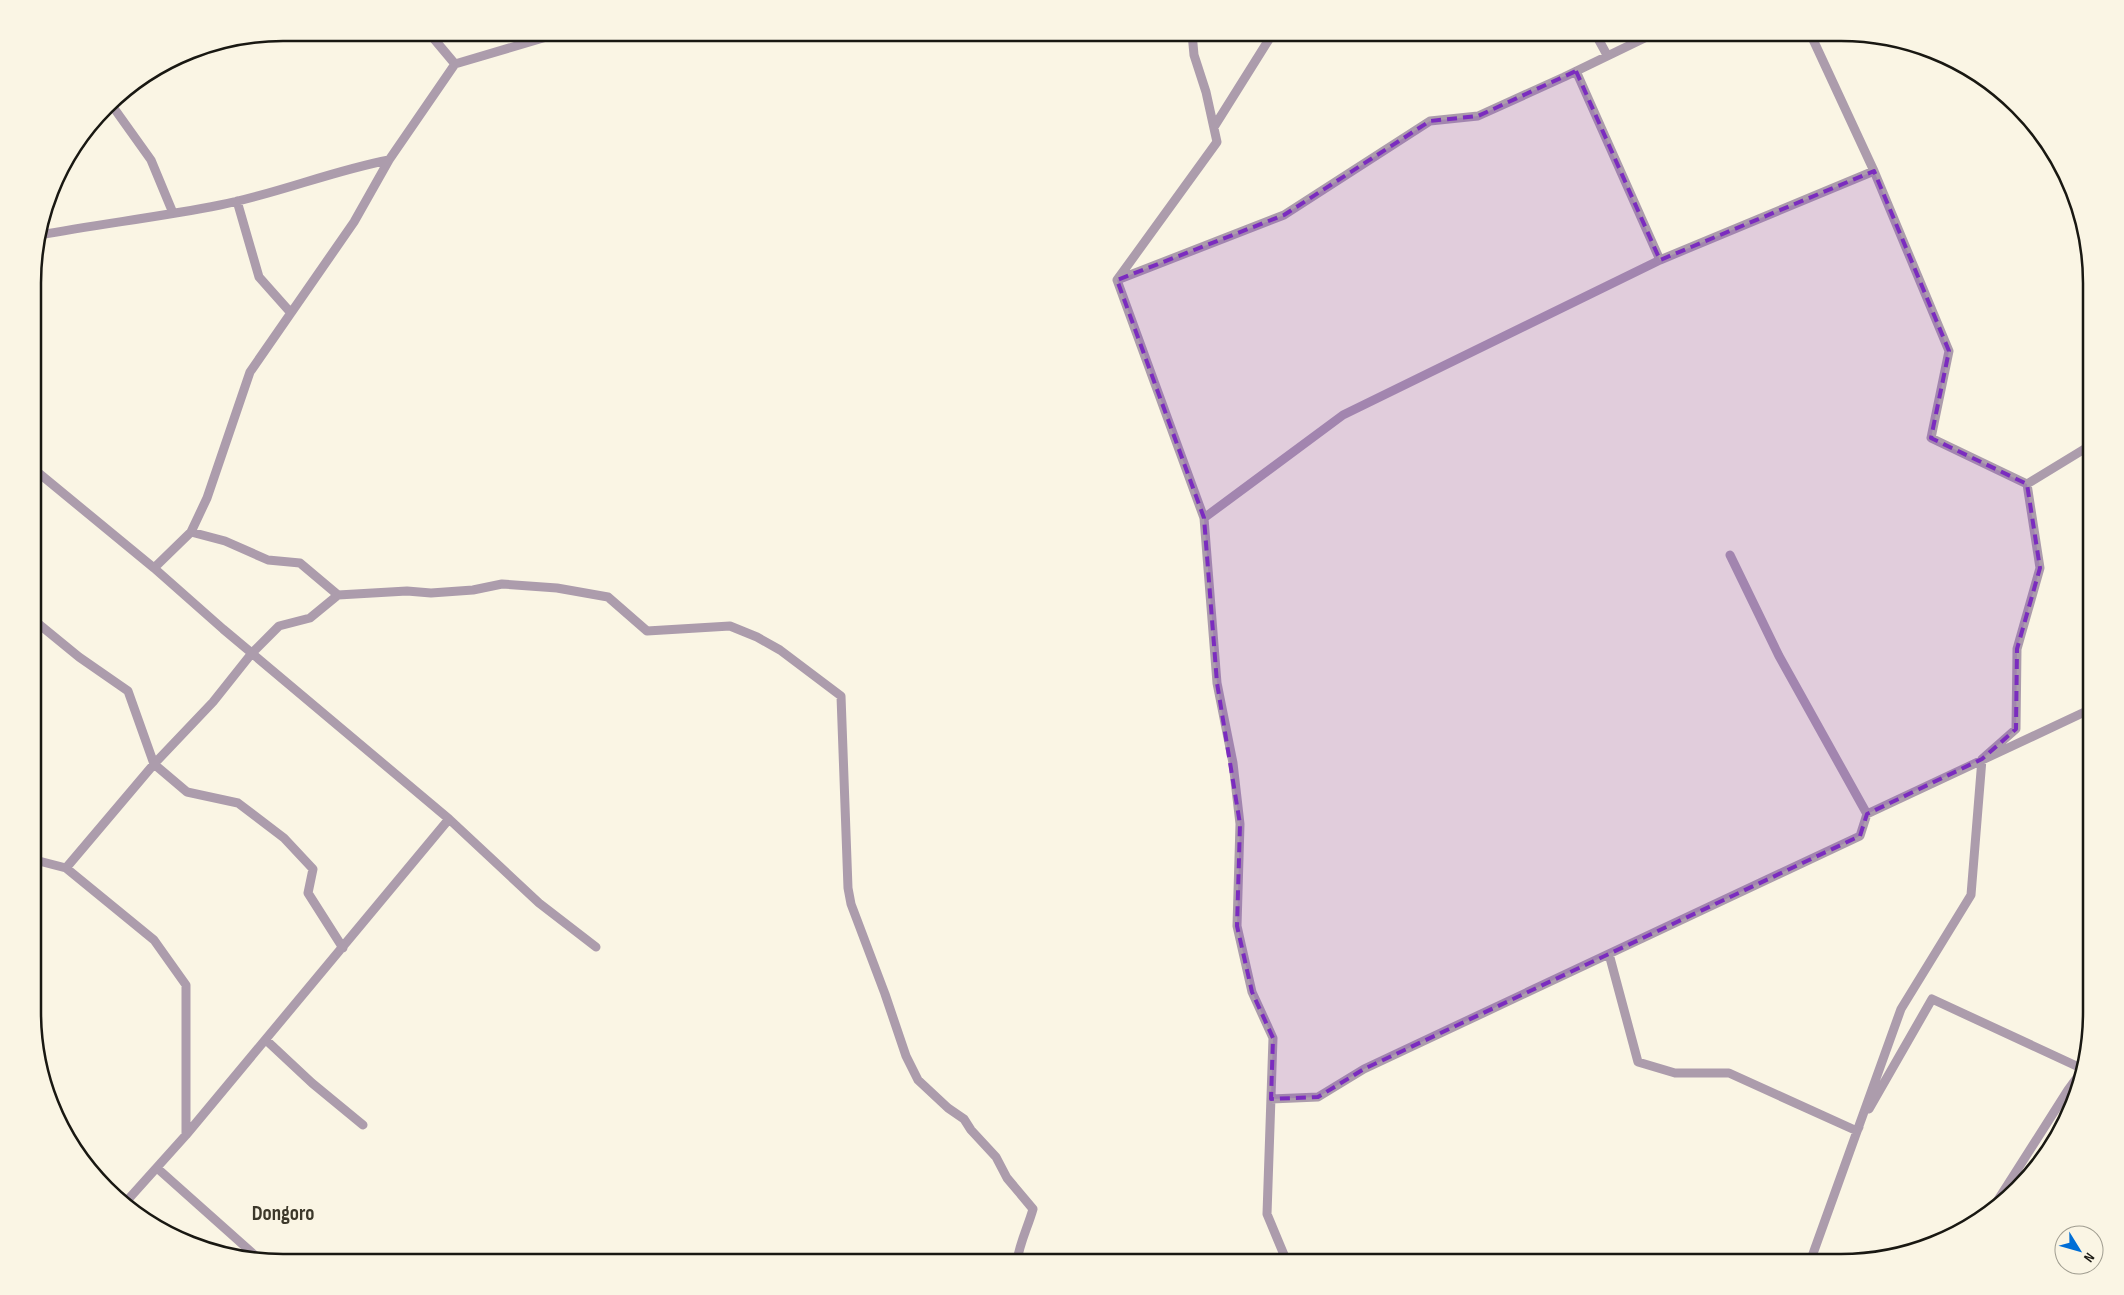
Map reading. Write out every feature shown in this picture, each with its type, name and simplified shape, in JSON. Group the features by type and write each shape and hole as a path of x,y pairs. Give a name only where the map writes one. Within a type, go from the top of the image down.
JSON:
{"street":[{"path":"436,41 455,64"},
{"path":"154,568 191,532 207,498 250,372 354,222 389,160 455,64 530,41"},
{"path":"1117,280 1217,142 1206,92 1194,55 1193,41"},
{"path":"1214,127 1267,41"},
{"path":"1599,41 1606,56"},
{"path":"1117,280 1284,214 1430,122 1478,116 1637,41"},
{"path":"1814,41 1874,171 1949,351 1931,438 2027,484"},
{"path":"1576,71 1660,260"},
{"path":"115,109 151,160 173,212"},
{"path":"47,234 237,200 329,176 354,167 389,160"},
{"path":"1204,518 1343,415 1660,260 1874,171"},
{"path":"237,200 259,277 291,313"},
{"path":"1117,280 1204,518 1217,683 1233,763 1240,824 1237,926 1252,992 1273,1038 1267,1214 1284,1254"},
{"path":"2027,484 2083,450"},
{"path":"41,475 154,568 449,820 539,903 596,947"},
{"path":"1813,1254 1902,1009 1971,894 1982,759 2016,729 2017,650 2040,568 2027,484"},
{"path":"191,532 240,547 268,560 300,563 338,595"},
{"path":"1270,1099 1318,1097 1364,1068 1860,836 1867,814 1779,656 1730,555"},
{"path":"66,868 154,764 213,702 252,653 279,626 310,618 338,595 407,591 432,593 473,590 502,584 557,588 608,597 648,631 730,626 748,633 780,650 841,696 848,888 851,904 906,1056 918,1080 948,1108 964,1119 971,1130 996,1156 1007,1178 1033,1208 1018,1254"},
{"path":"41,626 79,657 128,691 154,764 187,792 238,803 284,838 313,869 308,893 343,948"},
{"path":"1867,814 2083,713"},
{"path":"129,1198 186,1135 449,820"},
{"path":"41,862 66,868 154,940 186,985 186,1135"},
{"path":"1609,954 1638,1062 1674,1073 1729,1073 1857,1131"},
{"path":"1857,1131 1932,998 2076,1067"},
{"path":"266,1040 312,1083 363,1125"},
{"path":"2004,1190 2071,1086"},
{"path":"157,1168 251,1252"}],"highlighted area":[{"path":"1576,71 1660,260 1874,171 1949,351 1931,438 2027,484 2040,568 2017,649 2016,729 1982,759 1867,814 1860,836 1364,1069 1318,1097 1271,1099 1273,1038 1252,992 1237,926 1240,824 1217,683 1204,518 1117,280 1284,215 1430,121 1478,116"}],"district":[{"name":"Dongoro","path":"283,1213"}]}
